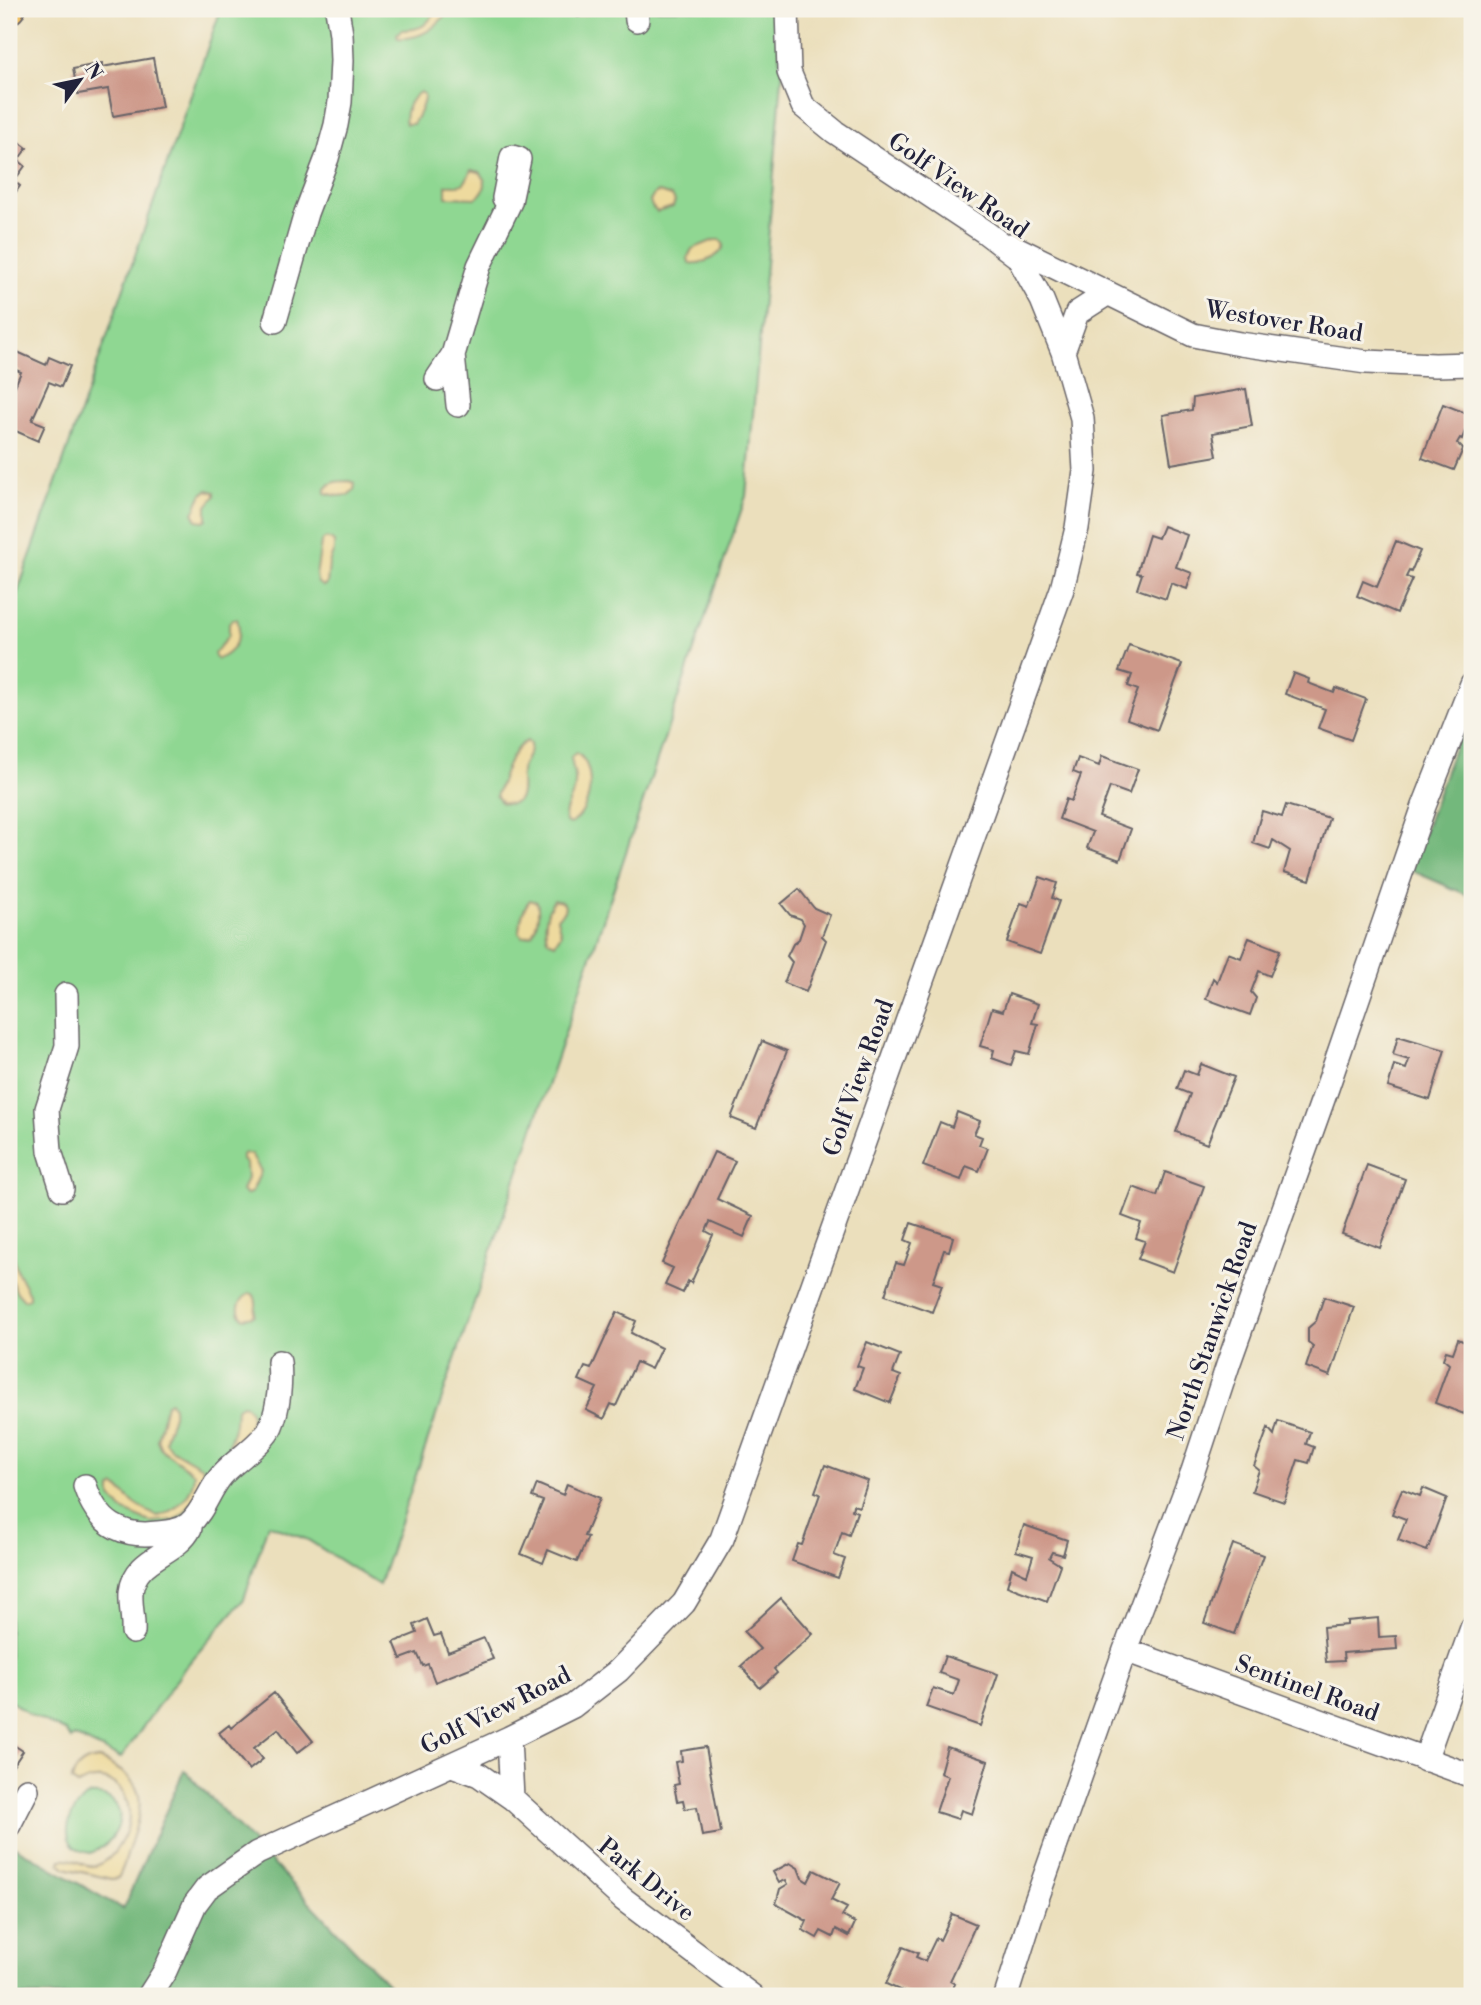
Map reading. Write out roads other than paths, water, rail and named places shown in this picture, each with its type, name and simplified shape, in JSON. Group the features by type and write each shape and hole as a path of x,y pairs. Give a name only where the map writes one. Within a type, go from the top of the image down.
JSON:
{"street":[{"path":"275,321 306,213 327,158 336,125 342,61 337,9"},
{"name":"Golf View Road","path":"149,1996 165,1971 195,1904 207,1888 257,1853 452,1765 573,1706 618,1671 684,1603 722,1539 1062,589 1077,528 1085,471 1082,418 1063,352 1042,300 1017,257 985,232 835,132 803,106 789,72 787,9"},
{"path":"437,379 453,355 479,266 510,202 519,159 512,157 504,198"},
{"name":"Westover Road","path":"985,232 1193,335 1366,362 1472,364"},
{"path":"1063,352 1077,313 1108,293"},
{"path":"453,355 458,405"},
{"name":"North Stanwick Road","path":"1006,1996 1030,1918 1125,1650 1193,1471 1424,806 1472,684"},
{"path":"62,1189 50,1151 47,1109 67,1046 66,995"},
{"path":"85,1486 96,1511 119,1530 148,1534 184,1527 200,1510 222,1475 259,1442 271,1427 278,1398 279,1362"},
{"path":"133,1632 131,1590 136,1579 150,1560 185,1538 191,1522"},
{"path":"1425,1760 1472,1628"},
{"name":"Sentinel Road","path":"1125,1650 1472,1776"},
{"path":"509,1738 512,1798"},
{"name":"Park Drive","path":"452,1765 479,1774 512,1798 623,1899 752,1996"},
{"path":"9,1825 27,1790"}]}
